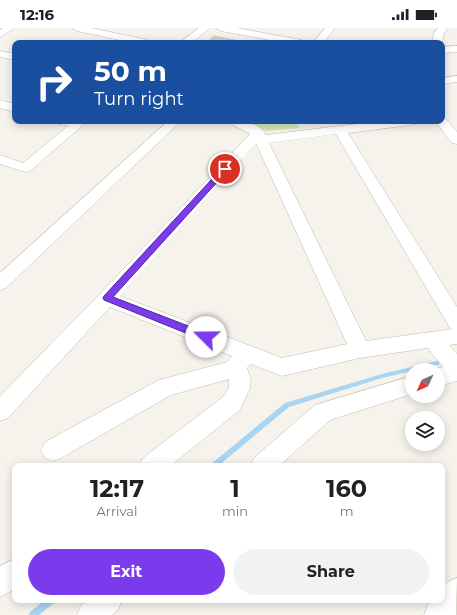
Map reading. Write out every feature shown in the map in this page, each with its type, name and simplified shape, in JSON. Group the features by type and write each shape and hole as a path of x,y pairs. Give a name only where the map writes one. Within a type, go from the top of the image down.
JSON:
{"street":[{"path":"0,34 10,28"},
{"path":"77,28 134,40"},
{"path":"188,40 205,28"},
{"path":"221,28 260,31 292,40"},
{"path":"320,40 330,28"},
{"path":"438,40 439,33 443,28"},
{"path":"445,50 457,49"},
{"path":"0,54 12,56"},
{"path":"445,80 457,79"},
{"path":"0,104 12,107"},
{"path":"445,120 457,140"},
{"path":"0,159 25,168 78,124"},
{"path":"0,283 172,124"},
{"path":"240,124 259,137 360,350"},
{"path":"0,411 259,137 387,124"},
{"path":"340,130 457,323"},
{"path":"107,298 243,361 282,367 360,350 457,336"},
{"path":"433,340 457,370 445,375"},
{"path":"53,450 166,387 243,361"},
{"path":"155,463 232,403 242,382 243,361"},
{"path":"265,463 323,412 405,387"},
{"path":"0,584 12,574"},
{"path":"438,615 457,592"},
{"path":"91,615 105,603"}],"green space":[{"path":"248,124 297,124 300,128 267,131"}],"building":[{"path":"214,36 235,40 209,40"}],"waterway":[{"path":"217,463 287,405 382,376 457,358"},
{"path":"33,615 47,603"}],"route":[{"path":"206,337 107,298 225,169"}]}
